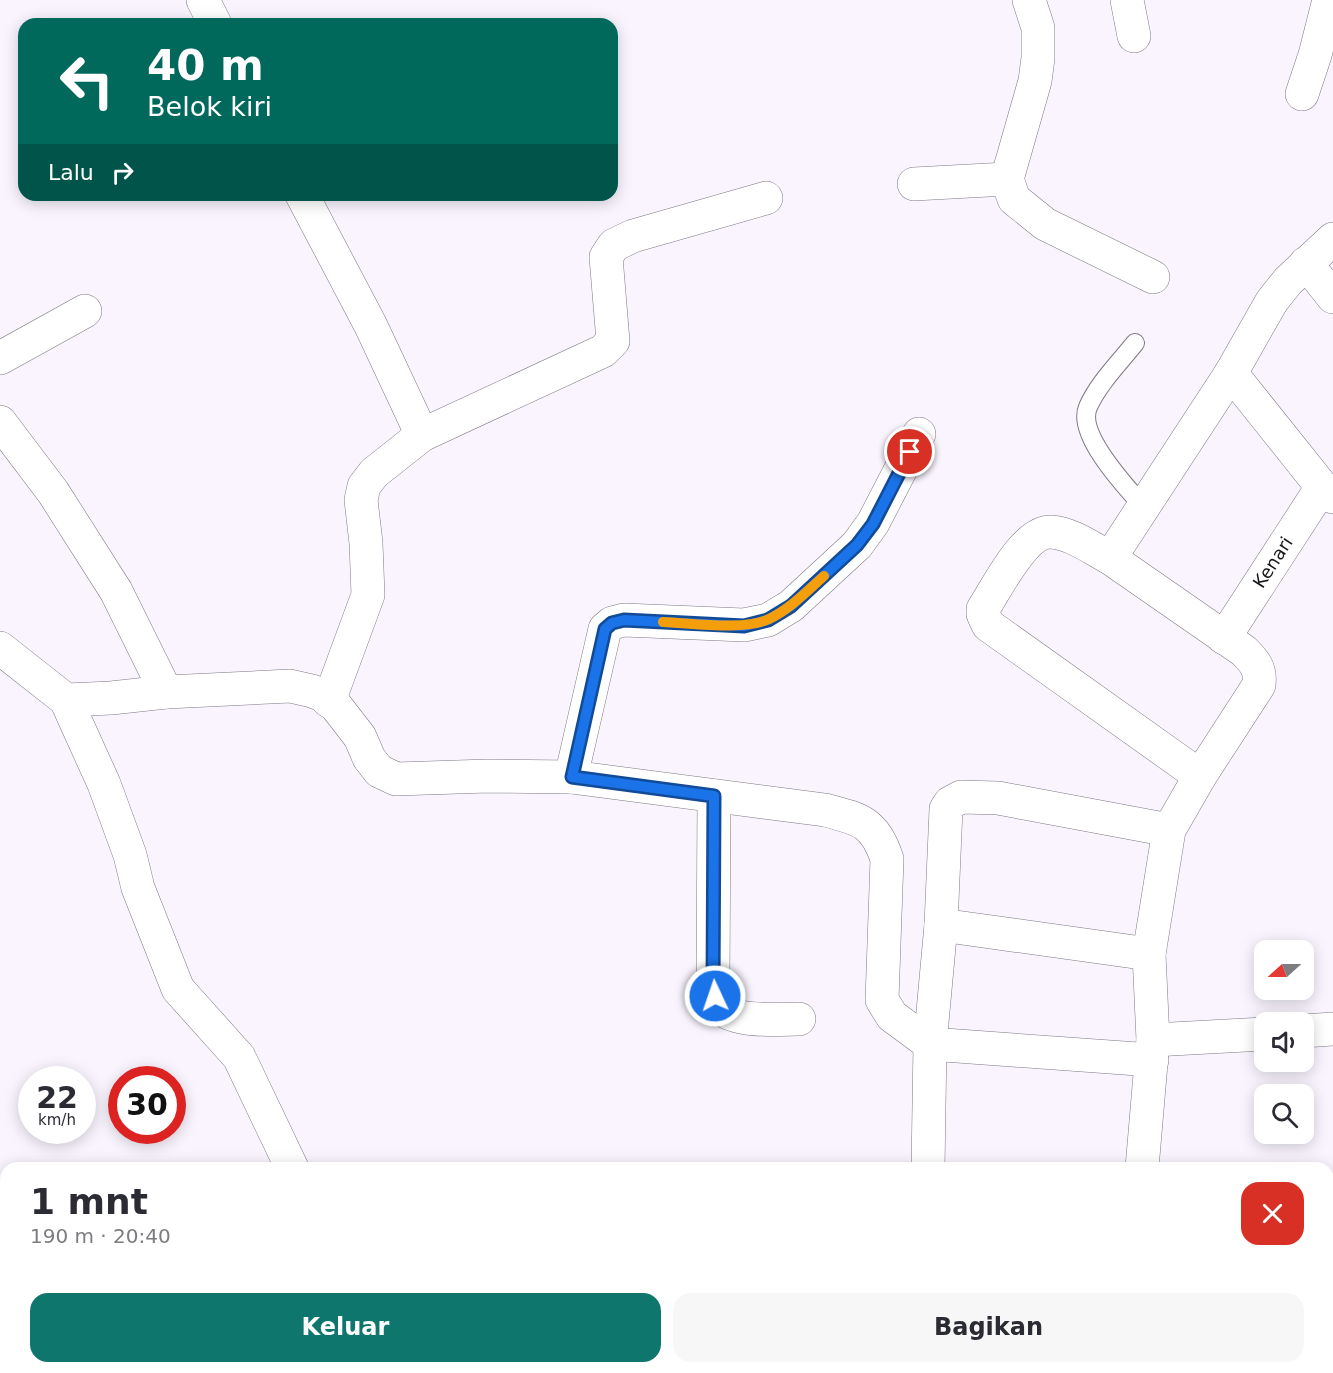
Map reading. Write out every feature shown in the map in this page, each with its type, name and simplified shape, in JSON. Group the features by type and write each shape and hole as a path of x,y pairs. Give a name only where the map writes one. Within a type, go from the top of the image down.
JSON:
{"street":[{"path":"203,0 213,18"},
{"path":"1029,0 1038,28 1035,81 1007,179 1014,199 1045,224 1152,277"},
{"path":"1127,0 1134,36"},
{"path":"1302,94 1329,0"},
{"path":"914,184 1007,179"},
{"path":"329,701 368,595 366,543 361,500 364,486 374,473 422,435 603,351 612,341 606,257 614,245 633,236 766,198"},
{"path":"305,201 372,326 422,435"},
{"path":"1110,558 1231,373 1272,301 1288,281 1333,239"},
{"path":"1306,263 1333,297"},
{"path":"0,358 85,311"},
{"path":"1231,373 1328,492"},
{"path":"0,422 53,492 116,591 166,692"},
{"path":"572,777 605,629 612,623 624,620 744,626 768,620 791,606 857,545 873,524 919,434"},
{"name":"Kenari","path":"1224,638 1328,492"},
{"path":"1143,1162 1152,1050 1149,954 1169,830 1200,776 1259,685 1260,678 1256,663 1244,651 1110,558 1061,534 1051,532 1038,535 1025,544 983,609 988,625 1200,776"},
{"path":"0,648 66,700 104,784 130,855 144,907 178,989 239,1057 289,1162"},
{"path":"66,700 290,686 312,691 329,701 360,737 369,758 379,771 396,779 488,776 572,777 825,810 851,817 869,826 881,841 887,859 882,1000 892,1016 930,1044 1152,1050 1254,1035"},
{"path":"714,796 713,984 718,1004 726,1013 738,1017 799,1019"},
{"path":"928,1162 930,1044 940,926 946,809 950,803 961,797 998,798 1169,830"},
{"path":"940,926 1149,954"},
{"path":"1314,1030 1333,1029"}],"lane":[{"path":"1135,343 1099,390 1087,410 1087,424 1101,456 1143,506"}],"slow traffic":[{"path":"663,622 744,626 768,620 791,606 824,576"}],"route":[{"path":"715,996 713,984 714,796 572,777 605,629 612,623 624,620 744,626 768,620 791,606 857,545 873,524 910,452"}]}
